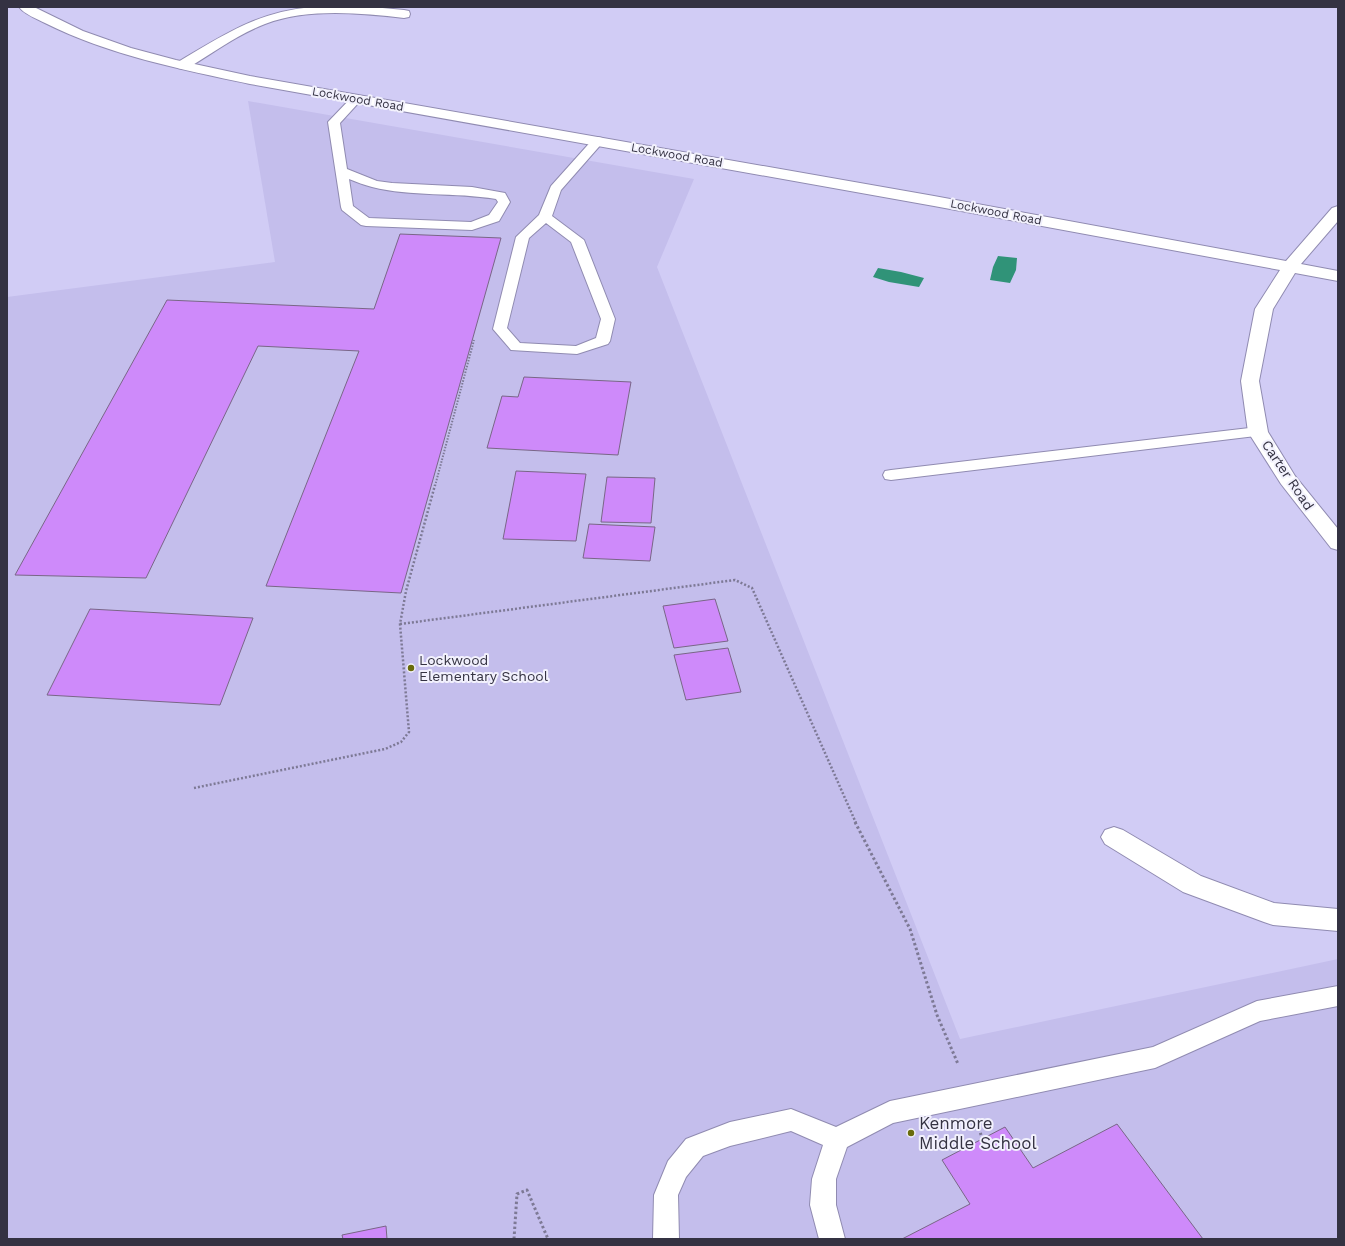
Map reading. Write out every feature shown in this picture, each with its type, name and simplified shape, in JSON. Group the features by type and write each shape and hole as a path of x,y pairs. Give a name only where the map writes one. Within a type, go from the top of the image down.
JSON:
{"street":[{"name":"Lockwood Road","path":"26,7 70,30 117,48 250,80 934,201 1338,276"},
{"path":"183,65 258,22 282,16 309,10 334,9 357,9 404,14"},
{"name":"Carter Road","path":"1338,211 1290,267 1264,309 1250,381 1258,432 1288,480 1338,543"},
{"path":"1114,837 1192,884 1273,914 1338,920"}],"lane":[{"path":"343,172 374,184 392,187 472,191 500,196 504,202 494,218 472,226 366,222 347,207 343,172 334,122 356,99"},
{"path":"545,217 576,240 608,319 603,341 577,350 516,347 500,329 523,237 545,217 555,189 598,141"},
{"path":"891,475 1258,432"},
{"path":"832,1239 823,1205 824,1179 836,1140 890,1112 1155,1057 1257,1011 1338,996"},
{"path":"666,1239 666,1195 677,1169 695,1147 730,1134 790,1120 836,1140"}],"path":[{"path":"194,788 385,749 401,742 409,732 400,624 406,591 476,334"},
{"path":"400,624 735,580 752,588 850,814 910,929 937,1015 971,1095 981,1135"},
{"path":"514,1239 517,1194 527,1190 548,1239"}],"shaded area":[{"name":"Lockwood Elementary School","path":"248,101 694,179 657,267 960,1039 1338,959 1338,1239 7,1239 7,297 275,262"},
{"path":"998,256 1017,258 1016,270 1010,283 990,280 993,267"},
{"path":"878,268 924,278 919,287 889,282 873,277"}],"building":[{"path":"400,234 501,238 401,593 266,586 359,351 258,346 146,578 15,575 167,300 374,309"},
{"path":"524,377 631,382 618,455 487,448 502,396 518,397"},
{"path":"516,471 586,474 576,541 503,539"},
{"path":"607,477 655,478 651,523 601,522"},
{"path":"589,524 655,527 650,561 583,558"},
{"path":"715,599 728,641 674,648 663,606"},
{"path":"90,609 253,618 220,705 47,695"},
{"path":"728,648 741,692 686,700 674,655"},
{"path":"1117,1124 1203,1239 902,1239 970,1204 942,1160 1005,1127 1033,1168"},
{"path":"386,1226 387,1239 343,1239 342,1235"}],"place":[{"name":"Lockwood Elementary School","path":"411,668"},
{"name":"Kenmore Middle School","path":"911,1133"}]}
